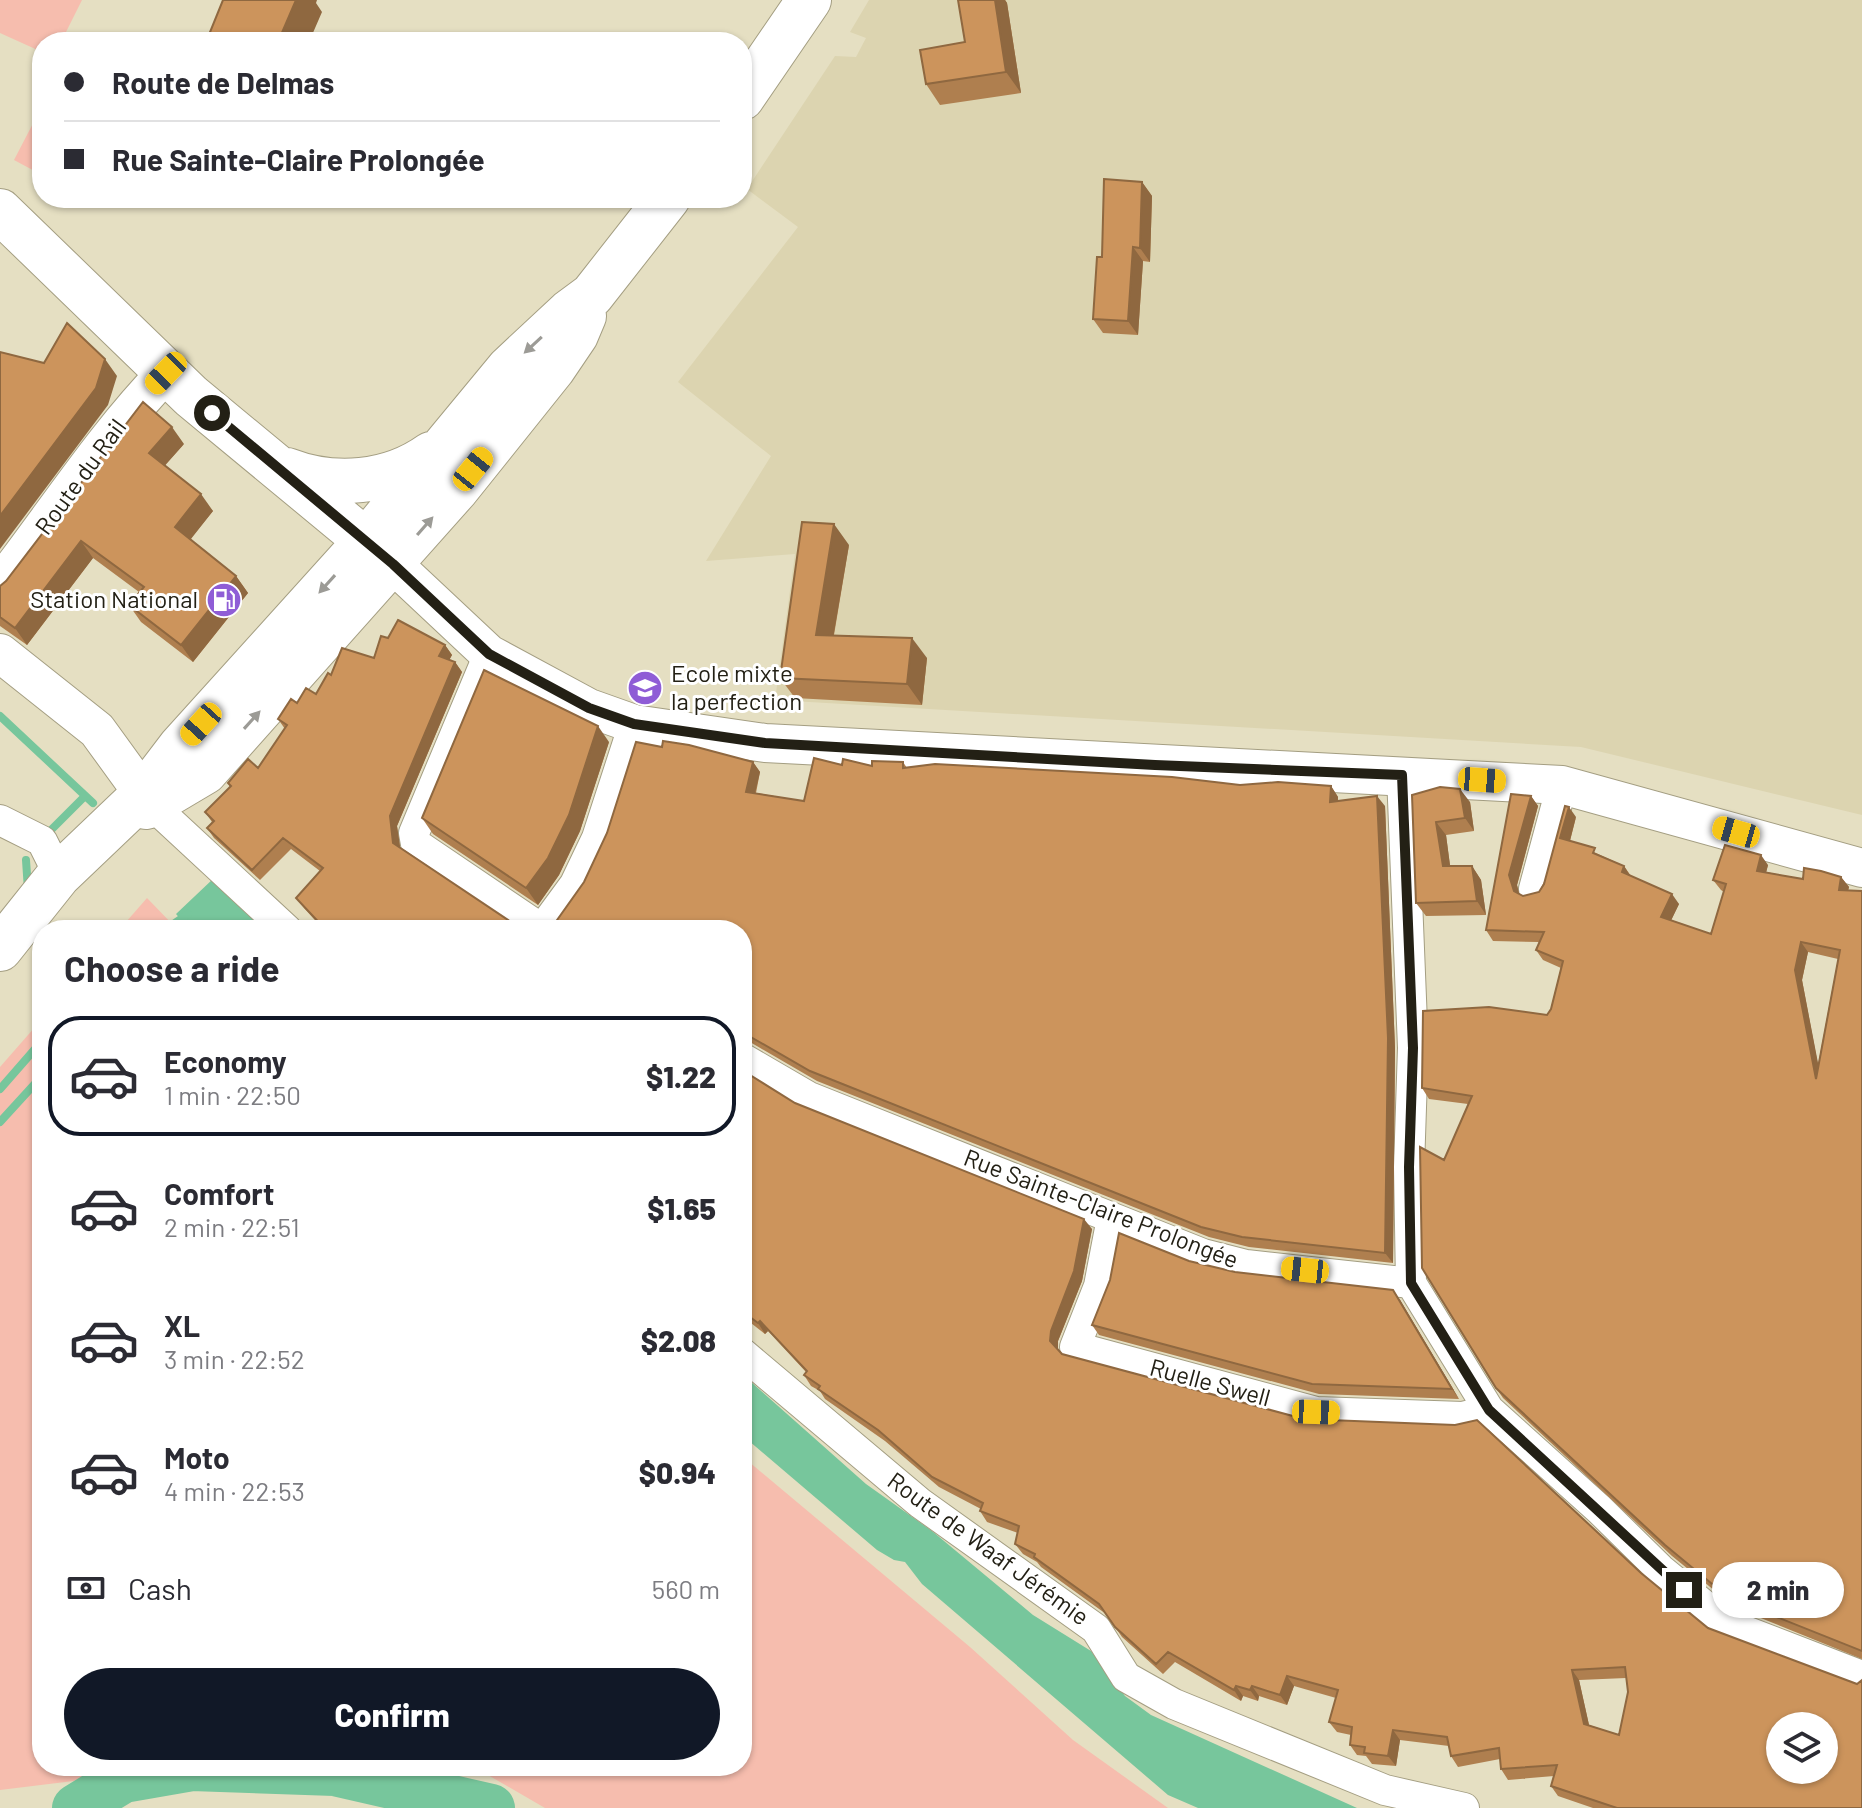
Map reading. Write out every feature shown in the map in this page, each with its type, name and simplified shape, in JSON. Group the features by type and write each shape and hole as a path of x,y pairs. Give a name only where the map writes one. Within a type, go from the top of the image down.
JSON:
{"main road":[{"path":"752,83 809,0"},
{"path":"42,920 148,798 180,747 379,552 566,351 592,295 660,208"},
{"path":"0,211 166,373 379,552"},
{"path":"379,552 443,445 509,368 569,312 592,295"},
{"path":"277,466 325,480 376,478 400,471 443,445"},
{"path":"0,949 59,875 148,798"},
{"path":"0,970 32,932"}],"street":[{"name":"Route du Rail","path":"0,585 60,508 124,416 166,373"},
{"path":"379,552 489,654 589,708 634,724 765,743 1562,785 1862,868"},
{"path":"0,653 97,730 148,798 276,920"},
{"path":"489,654 414,833 416,844 529,920"},
{"path":"549,920 575,884 597,838 634,724"},
{"path":"1402,775 1413,1048 1409,1167 1411,1283 1489,1410 1599,1509 1660,1569 1727,1624 1862,1676"},
{"path":"1534,889 1562,785"},
{"path":"0,820 42,841 59,875"},
{"name":"Rue Sainte-Claire Prolongée","path":"752,1064 809,1097 1203,1254 1246,1265 1411,1283"},
{"name":"Ruelle Swell","path":"1112,1218 1099,1286 1075,1347 1316,1412 1463,1417 1489,1410"},
{"name":"Route de Waaf Jérémie","path":"752,1361 920,1503 1096,1629 1126,1677 1174,1704 1385,1790 1464,1808"}],"shaded area":[{"path":"0,0 82,0 66,32 32,32 32,47 0,33"},
{"path":"869,0 1862,0 1862,815 1581,747 775,700 795,554 706,561 771,456 678,382 798,227 752,193 752,181 835,56 856,57 866,38 850,32"},
{"path":"32,125 32,170 14,160"},
{"path":"214,878 256,920 181,920 176,914"},
{"path":"147,898 168,920 128,920"},
{"path":"32,1030 32,1776 114,1776 0,1790 0,1067"},
{"path":"752,1383 866,1484 932,1531 1033,1615 1091,1651 1125,1696 1151,1715 1357,1808 1198,1808 1168,1795 922,1584 905,1562 894,1560 877,1550 752,1444"},
{"path":"752,1464 970,1647 1073,1740 1168,1808 545,1808 490,1776 752,1776"}],"building":[{"path":"223,0 296,0 282,32 210,32"},
{"path":"958,0 995,0 1006,72 926,84 920,50 965,42"},
{"path":"1104,179 1142,182 1140,248 1133,247 1128,321 1093,319 1097,257 1102,257"},
{"path":"67,323 105,359 96,388 0,516 0,352 44,363"},
{"path":"143,402 172,427 149,453 201,494 175,527 236,576 181,645 129,605 144,587 81,541 15,628 0,617 0,586"},
{"path":"802,522 834,524 816,635 912,638 907,684 780,678"},
{"path":"398,620 445,645 439,656 455,662 390,816 393,843 508,920 317,920 296,898 323,868 283,838 252,870 207,828 214,821 205,812 231,786 228,783 248,759 258,768 287,725 278,719 291,699 297,703 306,688 316,694 328,673 331,675 342,648 374,658 381,636 388,638"},
{"path":"484,670 598,726 569,815 548,858 526,888 422,818"},
{"path":"663,741 689,745 753,762 746,792 804,801 814,758 842,765 843,759 872,766 872,761 903,762 903,768 935,764 1172,777 1240,785 1278,782 1331,786 1330,802 1377,796 1388,1038 1385,1253 1242,1237 1201,1227 810,1071 752,1038 752,920 557,920 584,882 607,833 636,742 662,747"},
{"path":"1440,787 1460,789 1465,818 1436,822 1443,866 1472,866 1477,901 1416,903 1412,795"},
{"path":"1511,794 1531,796 1509,875 1514,891 1523,896 1539,892 1544,884 1565,806 1569,807 1560,838 1595,848 1593,853 1624,866 1622,872 1672,894 1661,917 1711,934 1726,884 1713,880 1725,845 1761,855 1757,871 1803,879 1804,868 1821,871 1841,877 1839,890 1862,891 1862,1651 1729,1598 1665,1545 1496,1388 1422,1268 1420,1147 1444,1160 1472,1096 1422,1088 1423,1011 1489,1007 1547,1015 1563,961 1536,950 1544,932 1486,930","holes":["1801,942 1840,950 1816,1079 1795,970"]},
{"path":"752,1076 795,1103 1084,1219 1074,1271 1051,1331 1050,1341 1062,1354 1304,1419 1455,1425 1477,1420 1641,1573 1708,1628 1857,1684 1862,1680 1862,1808 1617,1808 1551,1786 1557,1765 1501,1769 1499,1748 1451,1756 1447,1737 1393,1730 1388,1756 1364,1753 1365,1747 1350,1745 1352,1727 1329,1722 1338,1690 1287,1676 1280,1695 1252,1686 1250,1690 1236,1686 1234,1690 1168,1652 1156,1664 1115,1627 1099,1604 1034,1557 1035,1554 1015,1544 1019,1526 980,1511 983,1503 932,1477 878,1430 818,1389 820,1386 804,1375 807,1371 760,1321 758,1323 752,1318","holes":["1625,1667 1628,1692 1619,1735 1584,1724 1572,1670"]},
{"path":"1119,1233 1189,1261 1235,1272 1393,1290 1452,1389 1312,1384 1092,1325 1110,1280"}],"waterway":[{"path":"0,716 93,803"},
{"path":"49,832 85,796"},
{"path":"26,860 28,890"},
{"path":"179,920 188,914"},
{"path":"0,1089 32,1052"},
{"path":"0,1122 32,1087"},
{"path":"76,1808 123,1779 140,1776"},
{"path":"352,1776 491,1808"}],"place":[{"name":"Station National","path":"224,600"},
{"name":"Ecole mixte la perfection","path":"645,688"}],"route":[{"path":"212,413 393,564 489,654 589,708 634,724 765,743 1155,765 1402,775 1413,1048 1409,1167 1411,1283 1489,1410 1684,1590"}]}
